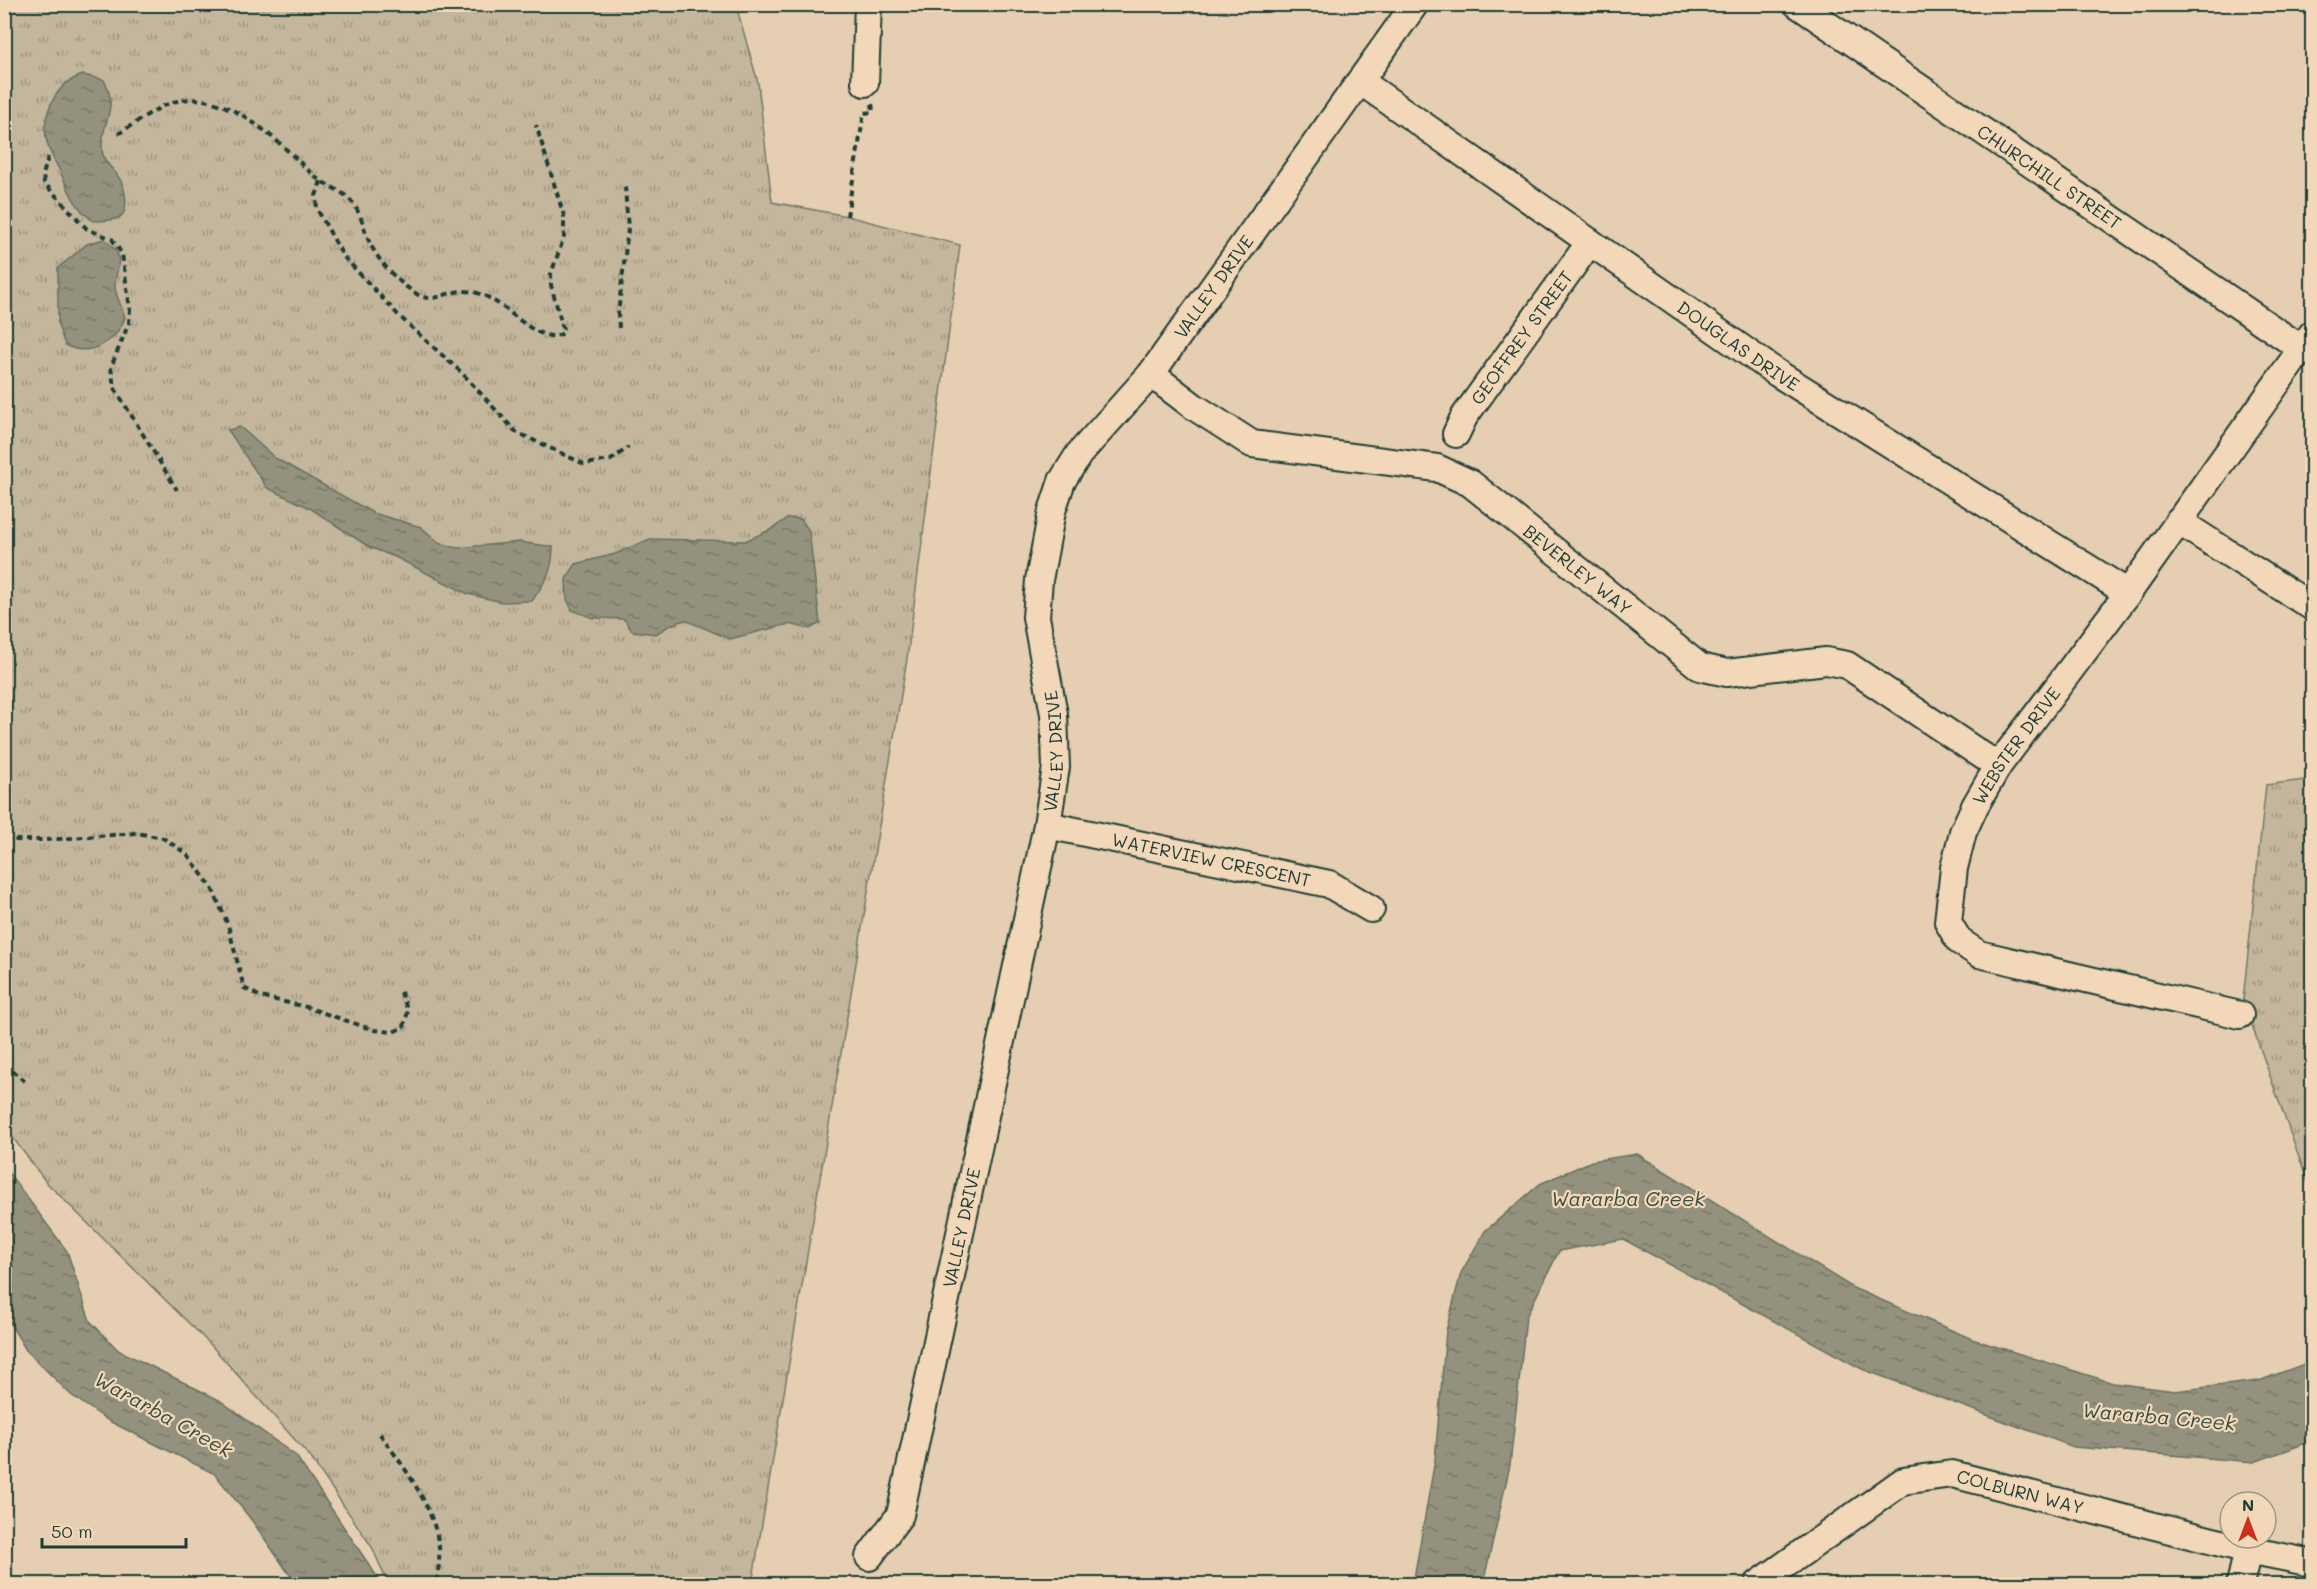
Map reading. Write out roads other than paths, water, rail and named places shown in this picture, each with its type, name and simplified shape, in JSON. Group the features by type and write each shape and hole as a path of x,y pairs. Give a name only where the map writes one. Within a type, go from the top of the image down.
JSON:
{"street":[{"path":"865,82 868,4"},
{"name":"VALLEY DRIVE","path":"869,1557 900,1515 1047,825 1056,767 1054,714 1036,617 1039,580 1052,511 1062,482 1079,454 1150,374 1414,4"},
{"name":"CHURCHILL STREET","path":"1797,4 2307,341"},
{"name":"DOUGLAS DRIVE","path":"1360,81 1777,374 2128,593"},
{"name":"GEOFFREY STREET","path":"1456,434 1464,417 1590,242"},
{"name":"WEBSTER DRIVE","path":"2240,1016 1979,954 1959,941 1948,922 1954,868 1963,832 1998,766 2128,593 2307,341"},
{"name":"BEVERLEY WAY","path":"1150,374 1193,406 1251,444 1437,468 1470,483 1701,667 1727,673 1826,661 1847,665 1998,766"},
{"path":"2178,520 2313,607"},
{"name":"WATERVIEW CRESCENT","path":"1047,825 1329,884 1371,909"},
{"name":"COLBURN WAY","path":"1758,1584 1903,1481 1952,1474 2218,1542"},
{"path":"2240,1584 2248,1550"},
{"name":"COLBURN WAY","path":"2248,1550 2313,1563"}],"water":[{"path":"83,75 104,80 110,99 102,152 121,182 126,204 123,214 114,219 93,221 82,211 69,192 48,146 46,125 51,103 64,86"},
{"path":"104,239 118,256 115,290 125,318 121,327 109,341 93,348 74,349 65,345 58,325 58,268 87,244"},
{"path":"240,427 275,458 373,513 421,527 439,543 457,548 520,542 553,547 552,563 541,588 532,601 502,602 468,594 395,557 369,547 310,508 267,488 228,430"},
{"path":"788,518 801,519 809,531 820,623 810,629 789,624 730,639 685,620 670,625 656,634 632,631 624,619 593,618 572,610 567,599 566,579 576,564 615,554 650,539 745,541 770,530"},
{"name":"Wararba Creek","path":"1637,1154 1853,1288 1972,1339 2113,1383 2175,1391 2259,1381 2312,1361 2312,1441 2254,1462 2074,1447 1862,1369 1623,1239 1559,1251 1526,1317 1510,1465 1483,1584 1413,1584 1435,1460 1446,1331 1461,1273 1485,1231 1540,1184 1592,1161"},
{"name":"Wararba Creek","path":"5,1168 67,1251 90,1321 118,1350 219,1400 296,1456 382,1584 296,1584 253,1522 215,1474 109,1421 71,1395 26,1350 5,1315"}]}
